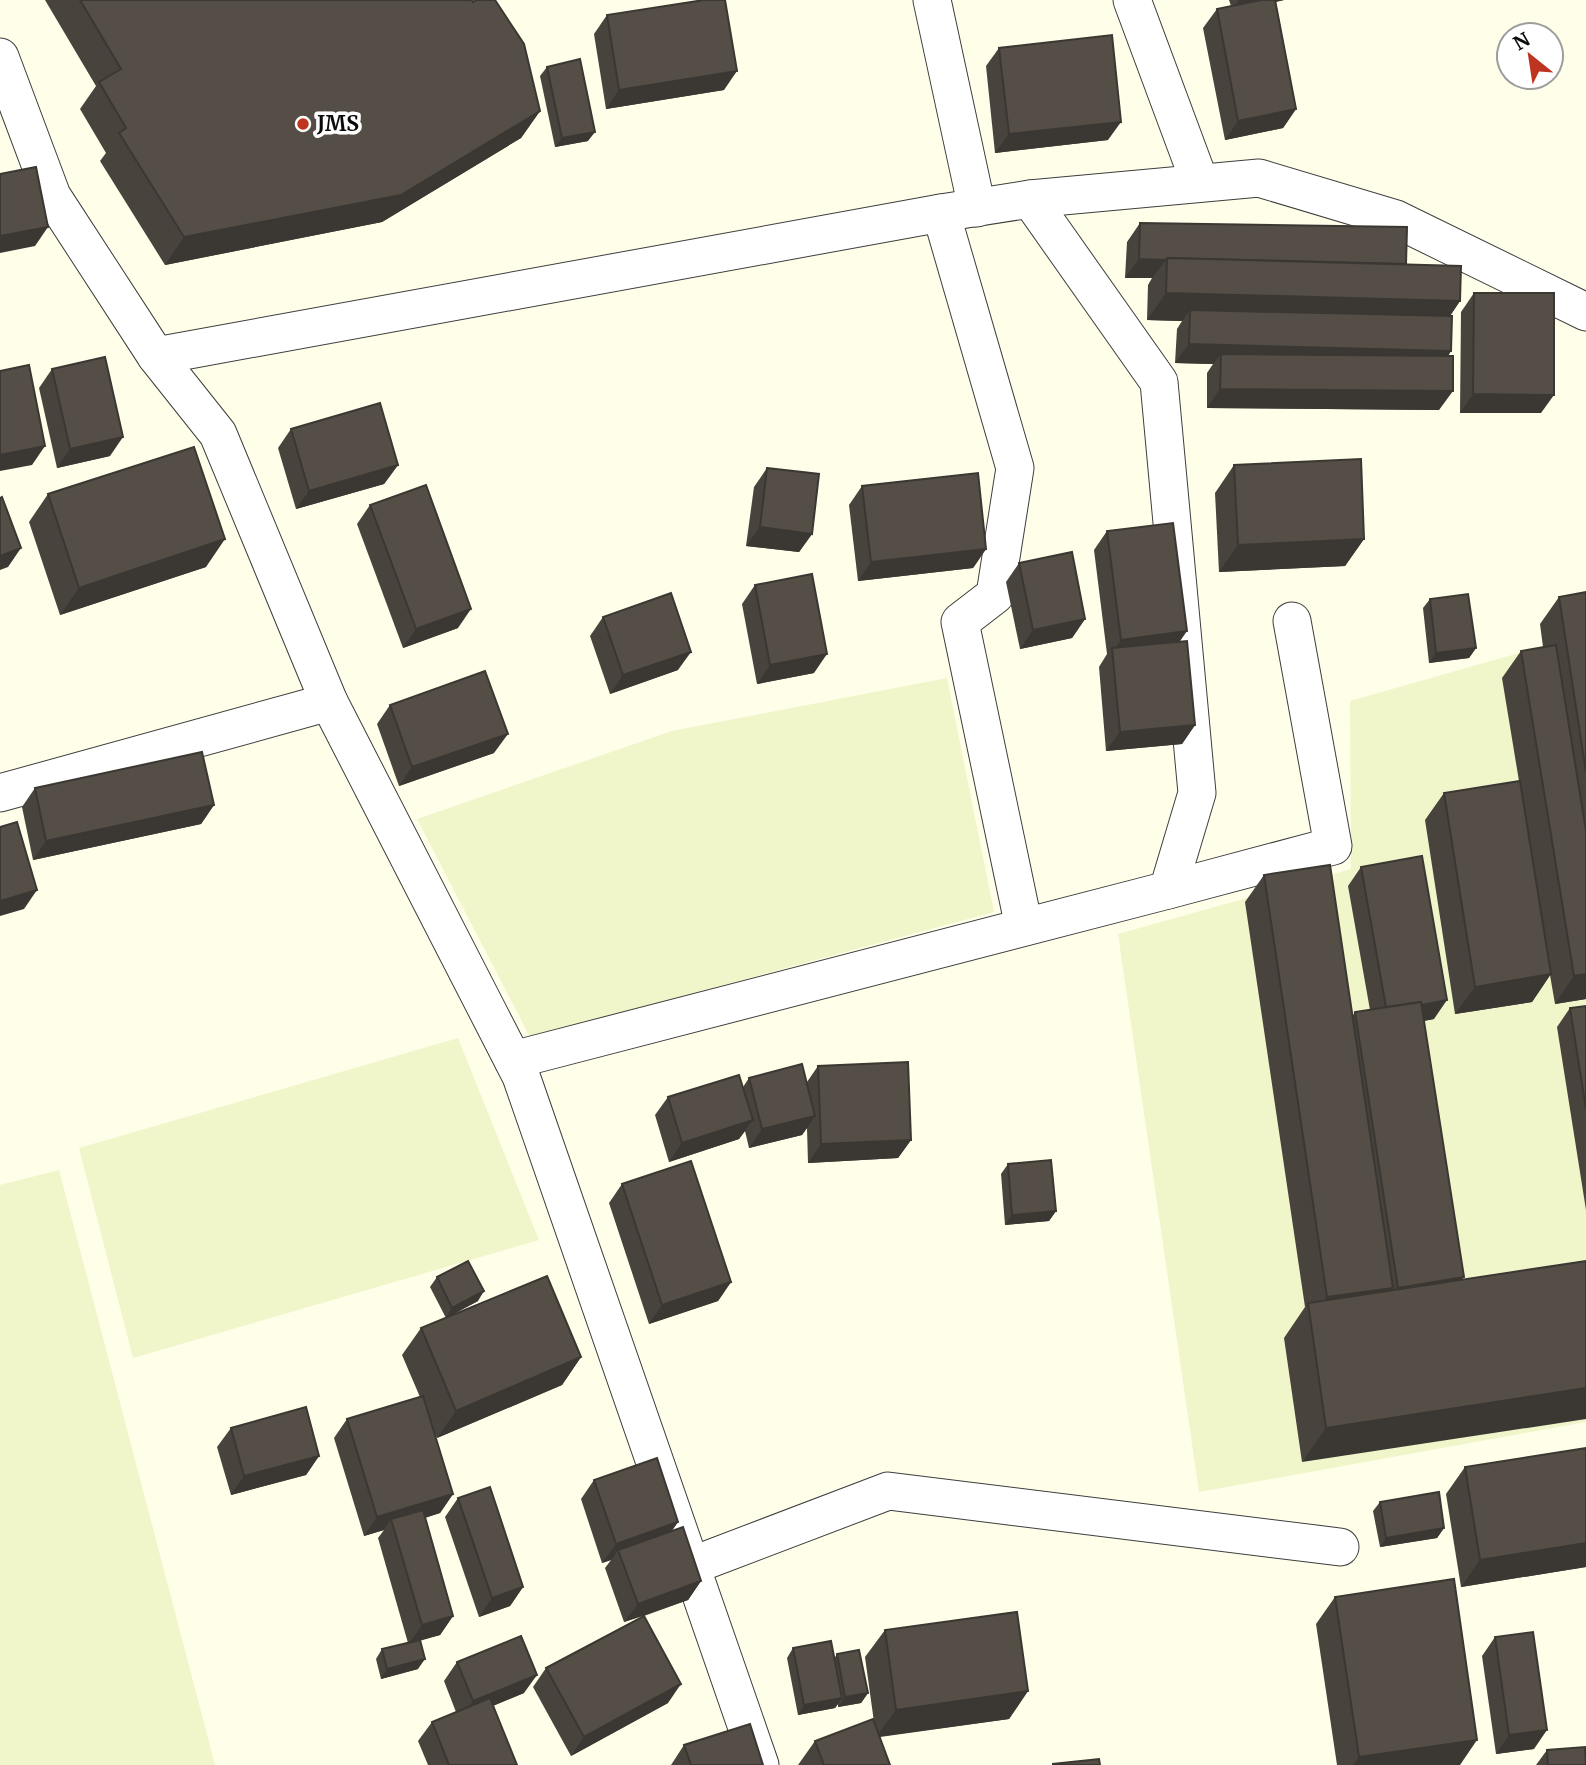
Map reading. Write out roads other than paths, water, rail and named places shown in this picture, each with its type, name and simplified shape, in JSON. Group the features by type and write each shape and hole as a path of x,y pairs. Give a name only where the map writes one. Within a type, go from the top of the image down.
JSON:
{"street":[{"path":"932,0 977,208"},
{"path":"1132,0 1200,183"},
{"path":"0,57 52,196 156,356 218,434 329,702 521,1076 760,1765"},
{"path":"156,356 941,213 1030,199 1259,178 1396,219 1586,312"},
{"path":"1030,199 1158,382 1197,793 1168,890"},
{"path":"941,213 1015,468 995,594 960,622 1024,927"},
{"path":"513,1060 1333,846 1292,621"},
{"path":"0,793 329,702"},
{"path":"691,1566 888,1490 1340,1547"}],"place":[{"name":"JMS","path":"303,124"}]}
